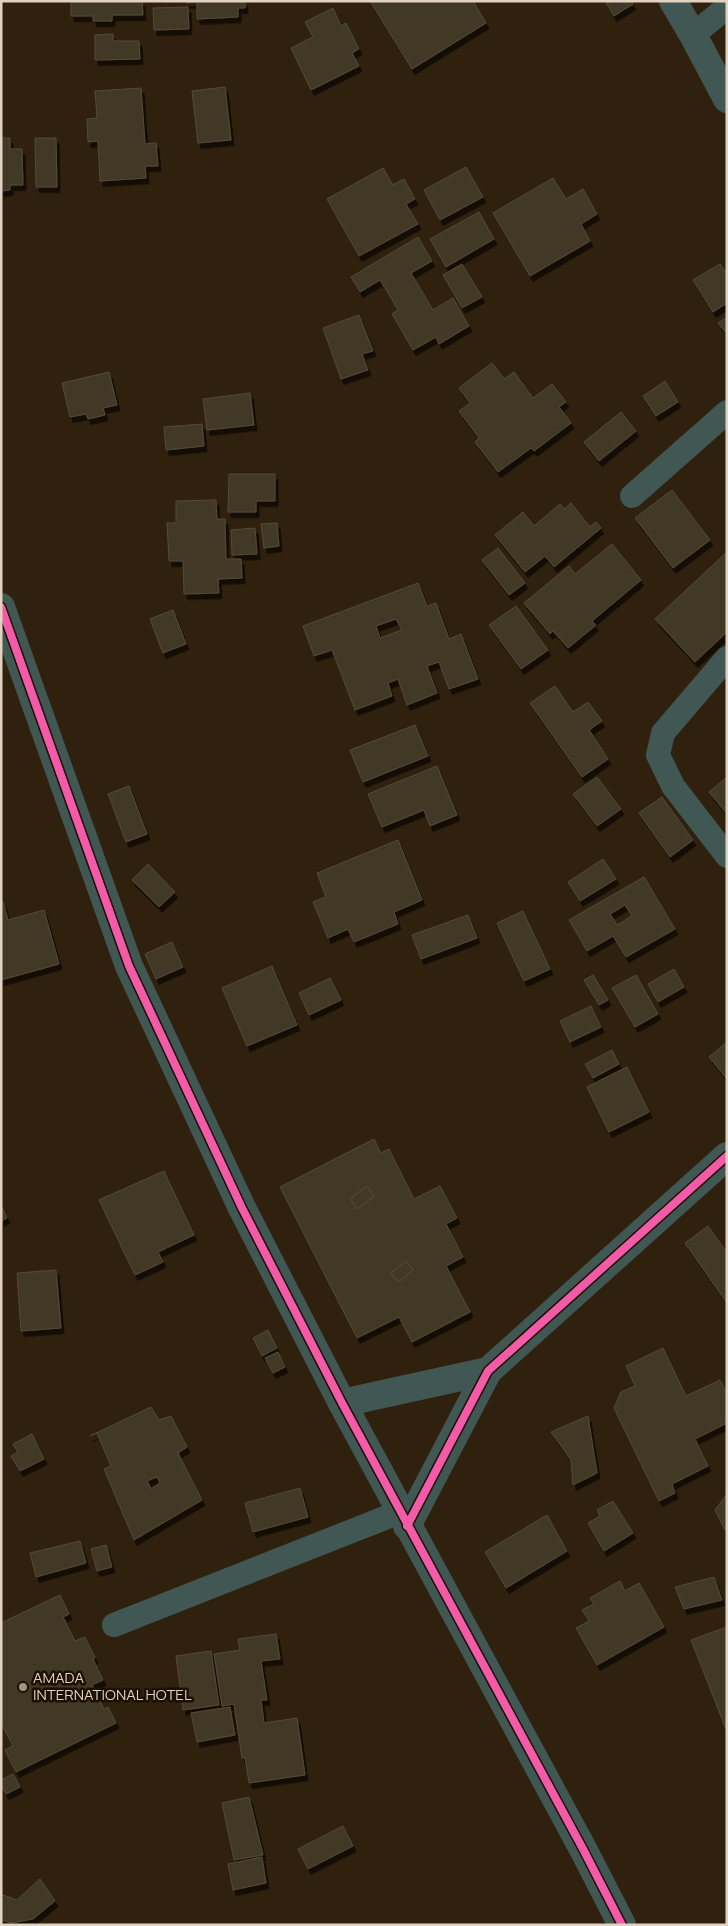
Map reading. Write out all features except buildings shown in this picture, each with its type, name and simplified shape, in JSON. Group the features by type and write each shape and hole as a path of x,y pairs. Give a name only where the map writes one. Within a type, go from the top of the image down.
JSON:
{"street":[{"path":"673,1 727,98"},
{"path":"693,35 727,7"},
{"path":"632,496 727,412"},
{"path":"1,607 129,966 242,1208 342,1403 583,1849 622,1925"},
{"path":"727,658 663,733 658,755 673,786 727,856"},
{"path":"114,1625 404,1519 488,1370 727,1156"},
{"path":"342,1403 488,1370"}],"cycle path":[{"path":"1,607 129,966 242,1208 342,1403 583,1849 622,1925"},
{"path":"407,1526 488,1371 727,1156"}],"place":[{"name":"AMADA INTERNATIONAL HOTEL","path":"23,1687"}]}
